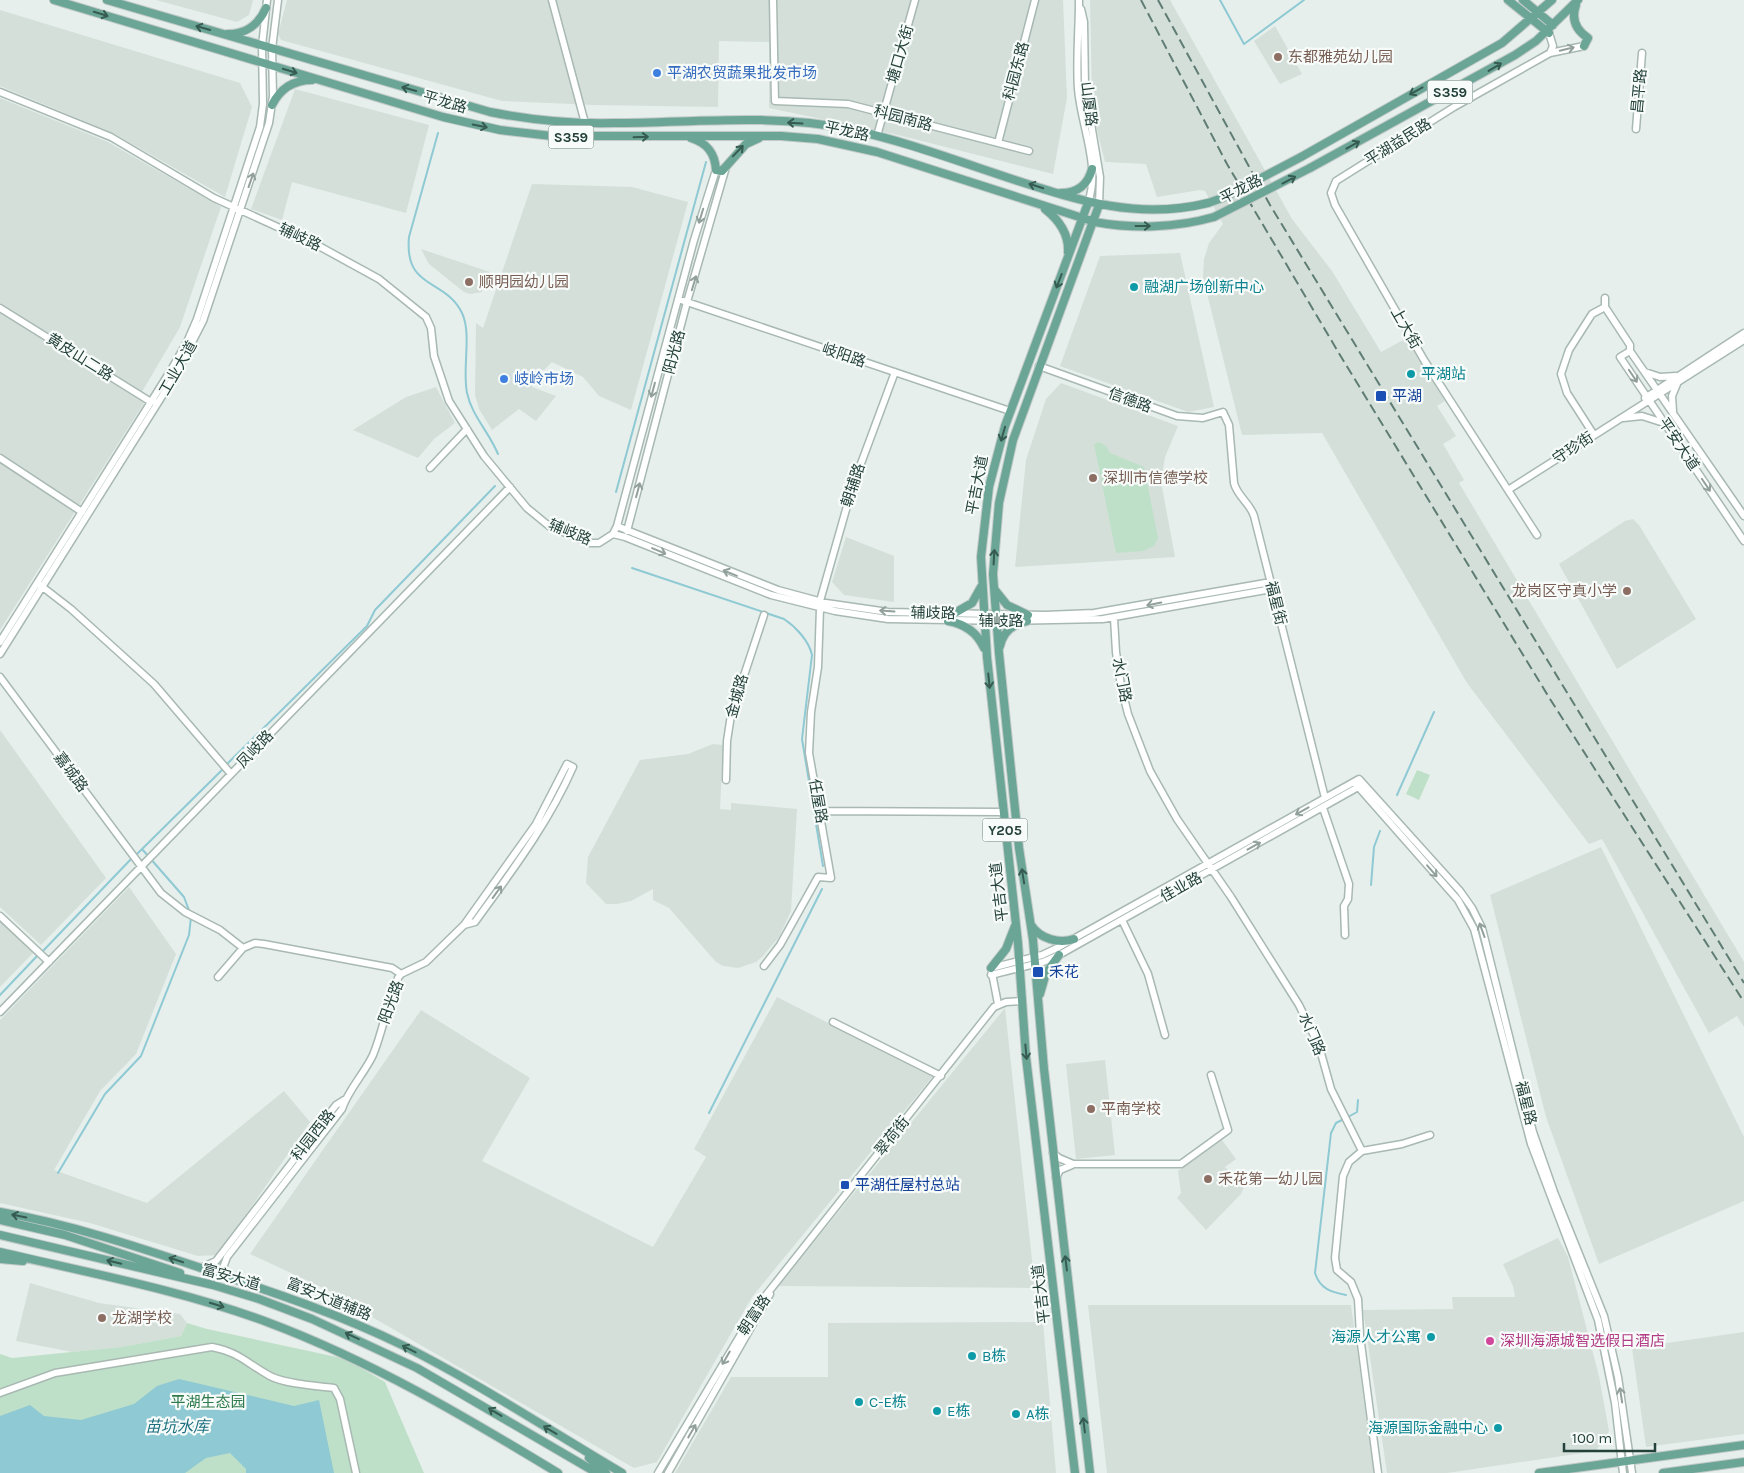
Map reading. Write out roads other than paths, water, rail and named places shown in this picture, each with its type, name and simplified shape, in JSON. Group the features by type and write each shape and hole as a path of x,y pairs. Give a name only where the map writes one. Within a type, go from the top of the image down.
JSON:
{"main road":[{"name":"平龙路","path":"54,0 443,117 508,131 583,138 766,136 818,139 855,146 1082,219 1110,225 1161,226 1214,217 1310,168 1515,55 1549,30 1578,0"},
{"name":"平龙路","path":"107,0 490,112 547,121 585,123 787,122 826,125 877,136 1088,203 1161,210 1208,204 1301,157 1494,48 1552,0"},
{"path":"1508,0 1531,19 1549,30"},
{"path":"1523,0 1538,13 1549,30"},
{"path":"1578,0 1574,7 1574,21 1577,28 1588,38 1584,46"},
{"path":"221,34 232,34 250,28 257,23 266,4"},
{"path":"272,105 281,91 293,83 307,80 323,81"},
{"path":"686,136 699,141 710,150 716,162 716,170 722,171 746,144 766,136"},
{"path":"1055,193 1071,192 1081,187 1087,182 1092,169"},
{"name":"平吉大道","path":"1076,1473 1024,1026 1016,919 987,657 981,558 986,507 993,470 1010,411 1088,203"},
{"path":"1037,204 1052,215 1063,229 1068,241 1067,259"},
{"name":"平吉大道","path":"1090,1473 1053,1153 1035,960 1019,848 993,582 997,520 1008,461 1039,366 1099,205"},
{"path":"982,582 979,594 972,603 950,617 973,631 982,643 987,657"},
{"path":"993,582 997,593 1003,601 1027,618"},
{"path":"999,653 1001,641 1006,632 1027,618"},
{"path":"1013,898 1026,896"},
{"path":"991,971 1010,942 1016,919"},
{"path":"1030,924 1036,932 1050,939 1066,941 1074,939"},
{"path":"1038,1006 1043,980 1059,955"},
{"path":"1024,1026 1040,1025"},
{"name":"富安大道辅路","path":"0,1212 81,1231 201,1268 323,1310 402,1345 622,1473"},
{"path":"0,1220 66,1235 238,1292"},
{"name":"富安大道","path":"3,1236 238,1292 312,1319 393,1355 440,1380 597,1473"},
{"name":"富安大道","path":"0,1252 198,1300 309,1339 420,1391 558,1473"},
{"path":"0,1260 44,1262"},
{"path":"573,1444 606,1473"},
{"path":"1539,1473 1744,1445"},
{"path":"1696,1451 1698,1468"},
{"path":"1666,1473 1744,1462"}],"street":[{"name":"工业大道","path":"0,654 82,512 151,402 192,332 266,134 272,105 272,49 278,0"},
{"path":"552,0 585,123"},
{"name":"科园南路","path":"773,0 775,101 848,104 1030,151"},
{"name":"塘口大街","path":"877,136 916,0"},
{"name":"科园东路","path":"998,143 1035,0"},
{"name":"山厦路","path":"1079,1 1077,22 1078,89 1092,169 1088,203"},
{"name":"山厦路","path":"1079,1 1084,22 1086,99 1100,177 1099,205"},
{"name":"工业大道","path":"0,642 160,400 198,334 260,127 263,104 262,46 266,4"},
{"path":"1549,30 1553,46 1550,54"},
{"name":"平湖益民路","path":"1332,193 1336,181 1454,107 1550,54 1584,46"},
{"name":"昌平路","path":"1636,129 1642,53"},
{"name":"辅岐路","path":"0,92 111,138 200,190 345,260 379,280 422,312 431,328 434,356 446,395 467,430 510,487 534,515 558,530 595,544 613,534 738,584 820,605"},
{"name":"阳光路","path":"624,537 687,302 726,167"},
{"name":"阳光路","path":"617,526 678,299 716,170"},
{"name":"上大街","path":"1332,193 1335,205 1424,360 1537,535"},
{"path":"1594,435 1567,393 1561,374 1569,350 1592,314 1605,307 1605,298"},
{"name":"岐阳路","path":"678,299 1010,411"},
{"name":"平安大道","path":"1605,307 1630,345 1630,351 1744,516"},
{"name":"黄皮山二路","path":"0,308 151,402"},
{"name":"守珍街","path":"1658,392 1679,375 1744,333"},
{"name":"守珍街","path":"1508,490 1648,398 1678,383 1744,340"},
{"name":"平安大道","path":"1630,351 1620,357 1744,541"},
{"name":"信德路","path":"1039,366 1177,416 1203,418 1223,412"},
{"name":"朝辅路","path":"820,605 853,485 895,372"},
{"path":"1645,372 1660,376 1679,375"},
{"path":"1674,414 1672,396 1678,383"},
{"path":"151,402 160,400"},
{"name":"福星街","path":"1223,412 1229,425 1236,490 1251,507 1325,798"},
{"path":"1619,418 1642,416 1659,420 1665,424"},
{"path":"430,468 467,430"},
{"path":"0,458 82,512"},
{"name":"凤岐路","path":"0,1012 142,866 227,769 510,487"},
{"path":"613,534 617,526"},
{"name":"辅歧路","path":"617,526 737,576 820,605 950,617 984,618"},
{"path":"40,584 71,609 154,684 227,769"},
{"path":"1027,618 1111,612 1271,586"},
{"name":"辅岐路","path":"984,618 1114,618 1271,586"},
{"name":"任屋路","path":"764,966 780,945 818,878 831,878 809,753 808,737 818,667 820,605"},
{"name":"金城路","path":"726,780 727,741 731,715 764,615"},
{"name":"水门路","path":"1114,618 1116,652 1122,686 1141,751 1164,798 1210,866 1306,1017 1319,1046 1331,1089 1340,1111 1362,1151"},
{"name":"嘉城路","path":"0,677 161,893 185,912 220,930 243,948"},
{"name":"阳光路","path":"344,1100 370,1060 395,983 401,974 426,962 464,925 536,824 570,766"},
{"name":"佳业路","path":"991,971 1059,955 1122,920 1325,798 1359,783"},
{"name":"佳业路","path":"1035,960 1323,808 1359,783"},
{"name":"福星路","path":"1359,783 1460,891 1482,928 1533,1132 1554,1192 1586,1267 1604,1316 1618,1377 1626,1461"},
{"path":"1323,808 1349,884 1348,898 1344,906 1345,935"},
{"path":"820,811 1003,812"},
{"path":"0,916 48,962"},
{"path":"1122,920 1148,974 1165,1035"},
{"path":"218,978 243,948 249,944 264,944 392,968 401,974"},
{"path":"991,971 998,1004 1022,1001"},
{"name":"翠荷街","path":"772,1288 793,1257 998,1004"},
{"path":"833,1022 941,1076"},
{"path":"1053,1153 1073,1164 1182,1164 1228,1130 1211,1075"},
{"name":"科园西路","path":"201,1268 216,1261 336,1105 344,1100"},
{"name":"科园西路","path":"228,1277 223,1268 227,1257 342,1109 344,1100"},
{"path":"1378,1473 1360,1336 1358,1299 1351,1282 1338,1270 1335,1258 1343,1176 1349,1162 1362,1151 1402,1144 1430,1135"},
{"path":"1056,1178 1060,1170 1073,1164"},
{"name":"朝富路","path":"658,1473 753,1312 772,1288"},
{"name":"朝富路","path":"668,1473 758,1316 772,1288"},
{"path":"0,1393 56,1373 212,1347 232,1351 271,1377 334,1388 340,1399 356,1473"},
{"path":"1623,1473 1626,1461"},
{"path":"1626,1461 1632,1473"}],"water":[{"name":"苗坑水库","path":"179,1379 294,1406 319,1400 334,1473 246,1473 246,1469 230,1453 206,1458 185,1473 0,1473 0,1416 30,1405 44,1416 81,1420 134,1404 157,1386"}],"waterway":[{"path":"1220,0 1244,44 1304,0"},
{"path":"438,133 409,237 409,254 413,266 419,275 446,294 455,302 462,313 465,321 467,341 466,384 469,401 498,454"},
{"path":"616,492 706,162"},
{"path":"226,765 367,626 375,610 495,486"},
{"path":"632,568 784,619 805,640 812,655 802,739 823,866"},
{"path":"1397,795 1434,712"},
{"path":"136,855 223,769"},
{"path":"1371,885 1374,847 1380,831"},
{"path":"142,849 184,897 190,913"},
{"path":"42,952 132,858"},
{"path":"709,1113 822,889"},
{"path":"58,1173 105,1094 141,1056 189,935 191,917"},
{"path":"0,995 38,955"},
{"path":"1348,1117 1357,1112 1358,1100"},
{"path":"1344,1119 1336,1123 1331,1133 1315,1273 1320,1283 1327,1289 1346,1295"}],"railway":[{"path":"1141,0 1227,164 1340,355 1550,699 1744,1002"},
{"path":"1158,0 1270,205 1744,983"}],"place":[{"name":"东都雅苑幼儿园","path":"1278,57"},
{"name":"平湖农贸蔬果批发市场","path":"657,73"},
{"name":"顺明园幼儿园","path":"469,282"},
{"name":"融湖广场创新中心","path":"1134,287"},
{"name":"平湖站","path":"1411,374"},
{"name":"岐岭市场","path":"504,379"},
{"name":"平湖","path":"1381,396"},
{"name":"深圳市信德学校","path":"1093,478"},
{"name":"龙岗区守真小学","path":"1627,591"},
{"name":"禾花","path":"1038,972"},
{"name":"平南学校","path":"1091,1109"},
{"name":"禾花第一幼儿园","path":"1208,1179"},
{"name":"平湖任屋村总站","path":"845,1185"},
{"name":"龙湖学校","path":"102,1318"},
{"name":"海源人才公寓","path":"1431,1337"},
{"name":"深圳海源城智选假日酒店","path":"1490,1341"},
{"name":"B栋","path":"972,1356"},
{"name":"C-E栋","path":"859,1402"},
{"name":"E栋","path":"937,1411"},
{"name":"A栋","path":"1016,1414"},
{"name":"海源国际金融中心","path":"1498,1428"}],"park label":[{"name":"平湖生态园","path":"208,1402"}]}
